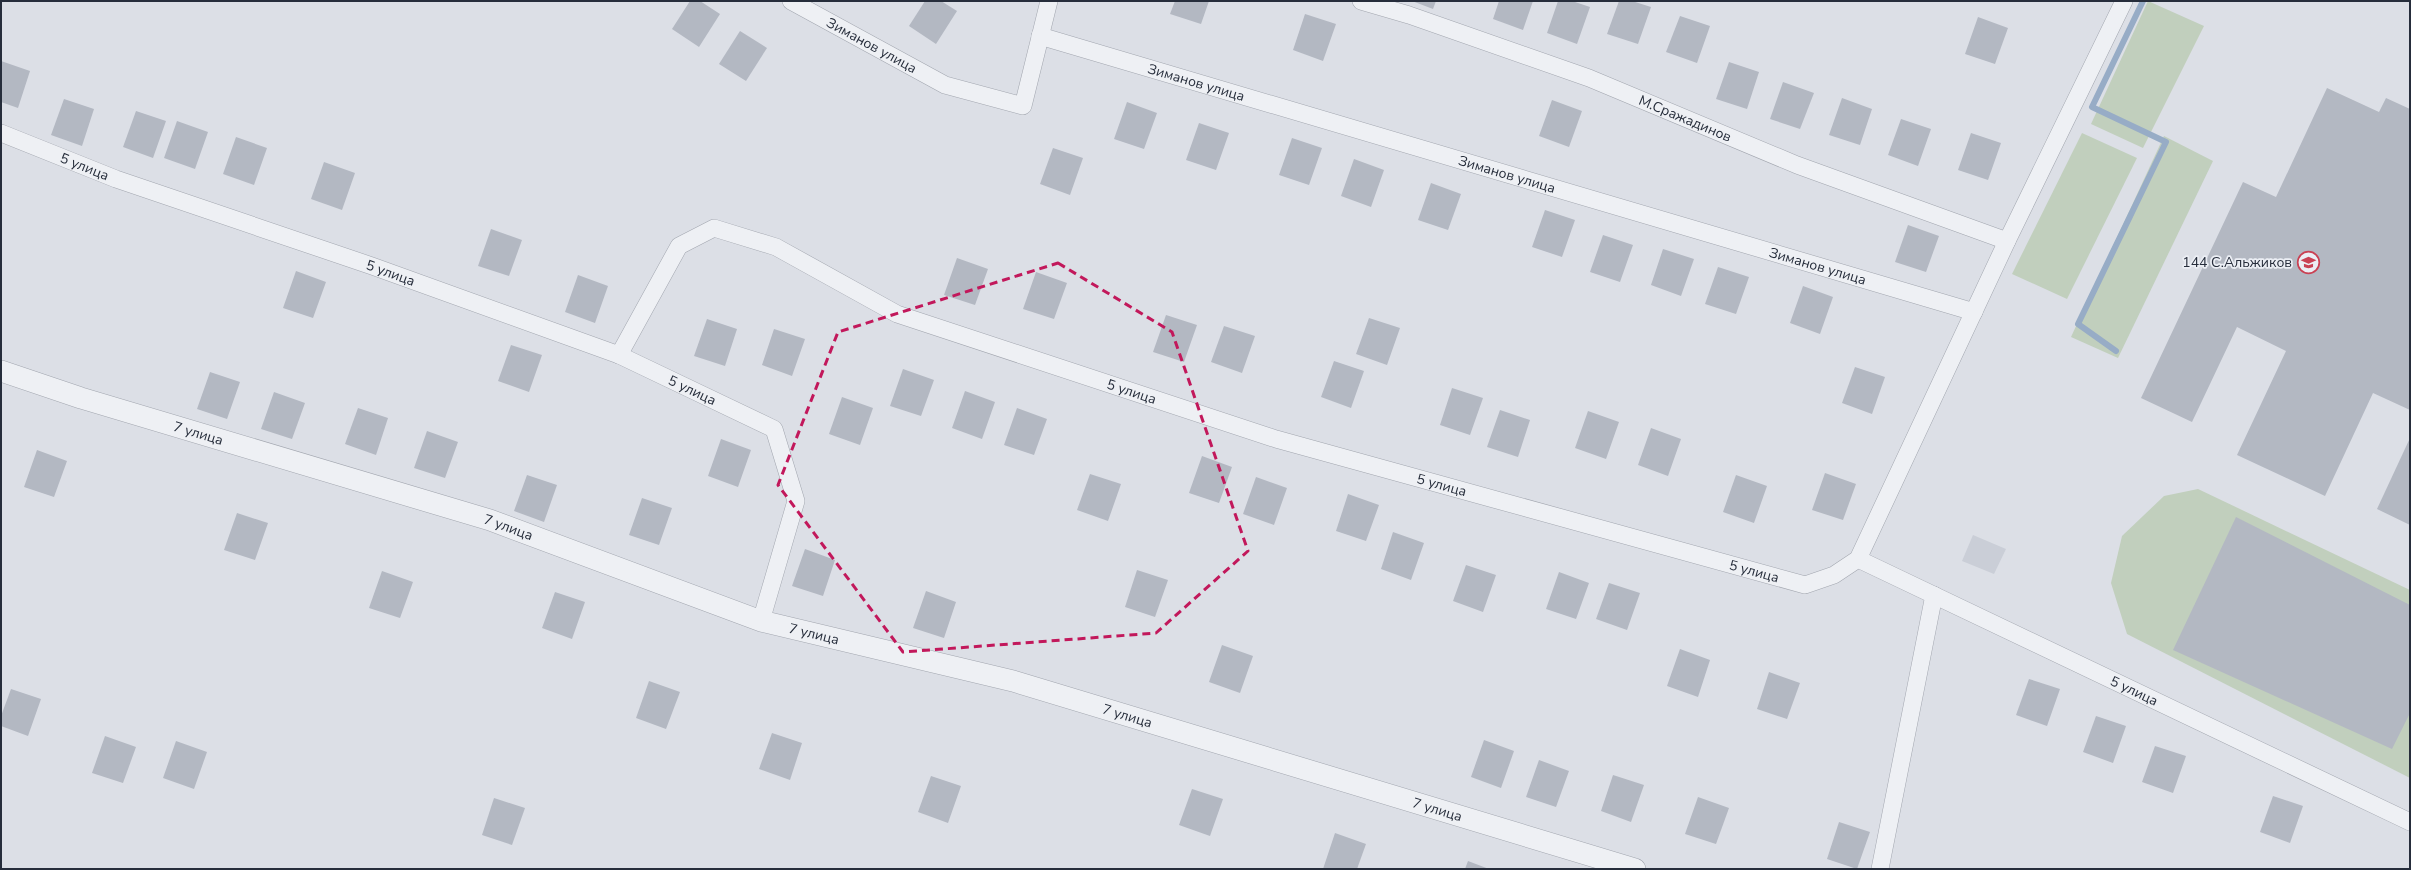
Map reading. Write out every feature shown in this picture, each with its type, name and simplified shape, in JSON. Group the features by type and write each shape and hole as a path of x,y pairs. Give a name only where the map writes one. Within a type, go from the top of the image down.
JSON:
{"street":[{"name":"Зиманов улица","path":"791,1 945,85 1023,106 1040,36 1974,312"},
{"path":"1040,36 1049,1"},
{"name":"М.Сражадинов","path":"1361,1 1409,15 1589,78 1798,165 2007,241"},
{"path":"1858,559 2007,241 2124,1"},
{"name":"5 улица","path":"1,133 116,179 372,266 619,355 774,429 796,501 761,621"},
{"name":"5 улица","path":"619,355 679,246 714,228 776,247 897,314 1082,374 1276,440 1805,585 1834,575 1858,559 2410,822"},
{"name":"7 улица","path":"1,371 81,398 490,520 761,621 1012,681 1635,869"},
{"path":"1880,869 1934,595"}],"highlighted area":[{"path":"1058,263 1172,332 1248,551 1156,633 903,652 778,485 838,332"}],"shaded area":[{"path":"1973,535 2006,549 1994,574 1962,561"}],"green space":[{"path":"2148,1 2204,26 2143,148 2091,124"},
{"path":"2082,133 2137,158 2067,299 2012,274"},
{"path":"2164,136 2213,161 2118,358 2071,337"},
{"path":"2198,489 2410,590 2410,778 2127,634 2111,583 2122,536 2164,496"}],"building":[{"path":"690,1 700,1 720,14 699,47 672,29"},
{"path":"925,1 941,1 957,11 936,44 909,26"},
{"path":"1175,1 1209,1 1201,24 1170,14"},
{"path":"1412,1 1436,1 1433,9"},
{"path":"1499,1 1533,1 1523,30 1493,19"},
{"path":"1558,1 1572,1 1590,7 1577,44 1547,33"},
{"path":"1619,1 1632,1 1651,7 1638,44 1607,34"},
{"path":"1305,14 1336,24 1323,61 1293,50"},
{"path":"1680,16 1710,26 1697,63 1666,52"},
{"path":"1978,17 2008,28 1995,64 1965,54"},
{"path":"740,31 767,48 746,81 719,64"},
{"path":"1,61 30,71 18,108 1,102"},
{"path":"1729,62 1759,72 1747,109 1716,99"},
{"path":"1783,82 1814,93 1800,129 1770,119"},
{"name":"144 С.Альжиков","path":"2327,88 2379,112 2386,98 2410,109 2410,410 2373,393 2325,496 2237,455 2286,351 2237,327 2192,422 2141,398 2243,182 2276,197"},
{"path":"1842,98 1872,109 1860,145 1829,135"},
{"path":"64,99 94,109 82,146 51,135"},
{"path":"1552,100 1582,111 1569,147 1539,136"},
{"path":"1127,102 1157,113 1144,149 1114,139"},
{"path":"136,111 166,121 153,158 123,147"},
{"path":"1901,119 1931,129 1918,166 1888,155"},
{"path":"177,121 208,132 195,169 164,158"},
{"path":"1199,123 1229,133 1216,170 1186,160"},
{"path":"1971,133 2001,143 1988,180 1958,170"},
{"path":"236,137 267,148 254,185 223,174"},
{"path":"1292,138 1322,148 1309,185 1279,175"},
{"path":"1053,148 1083,158 1070,195 1040,184"},
{"path":"1354,159 1384,170 1371,207 1341,196"},
{"path":"324,162 355,173 342,210 311,199"},
{"path":"1431,183 1461,194 1448,230 1418,220"},
{"path":"1545,210 1575,220 1562,257 1532,247"},
{"path":"1908,225 1939,236 1926,272 1895,262"},
{"path":"491,229 522,240 509,276 478,266"},
{"path":"1603,235 1633,245 1620,282 1590,272"},
{"path":"1663,249 1694,259 1681,296 1651,285"},
{"path":"957,258 988,269 975,305 944,295"},
{"path":"1718,267 1749,277 1736,314 1705,304"},
{"path":"296,271 326,282 313,318 283,308"},
{"path":"1036,272 1067,283 1054,319 1023,309"},
{"path":"578,275 608,286 595,323 565,312"},
{"path":"1803,286 1833,297 1820,334 1790,323"},
{"path":"1166,315 1197,325 1184,362 1153,352"},
{"path":"1369,318 1400,328 1387,365 1356,354"},
{"path":"707,319 737,329 725,366 694,356"},
{"path":"1224,326 1255,336 1242,373 1211,362"},
{"path":"774,329 805,339 792,376 762,365"},
{"path":"511,345 542,355 529,392 498,381"},
{"path":"1334,361 1364,371 1351,408 1321,397"},
{"path":"1855,367 1885,377 1872,414 1842,403"},
{"path":"903,369 934,380 921,416 890,406"},
{"path":"210,372 240,382 227,419 197,409"},
{"path":"1452,388 1483,398 1470,435 1440,425"},
{"path":"965,391 995,402 982,439 952,428"},
{"path":"274,392 305,403 292,439 261,429"},
{"path":"842,397 873,408 860,445 829,434"},
{"path":"358,408 388,418 376,455 345,444"},
{"path":"1017,408 1047,419 1034,455 1004,445"},
{"path":"1500,410 1530,420 1518,457 1487,447"},
{"path":"1588,411 1619,422 1606,459 1575,448"},
{"path":"1651,428 1681,439 1668,476 1638,465"},
{"path":"427,431 458,442 445,478 414,468"},
{"path":"2410,438 2410,525 2377,509"},
{"path":"721,439 751,450 738,487 708,476"},
{"path":"37,450 67,461 54,497 24,487"},
{"path":"1202,456 1232,467 1219,503 1189,493"},
{"path":"1825,473 1856,484 1843,520 1812,510"},
{"path":"1090,474 1121,484 1108,521 1077,510"},
{"path":"527,475 557,485 544,522 514,511"},
{"path":"1736,475 1767,486 1754,523 1723,512"},
{"path":"1256,477 1287,488 1274,525 1243,514"},
{"path":"1348,494 1379,505 1366,541 1336,531"},
{"path":"642,498 672,508 659,545 629,535"},
{"path":"237,513 268,523 255,560 224,550"},
{"path":"2236,517 2410,605 2410,713 2392,749 2173,650"},
{"path":"1393,532 1424,543 1411,580 1381,569"},
{"path":"805,549 835,560 823,596 792,586"},
{"path":"1466,565 1496,575 1483,612 1453,601"},
{"path":"1137,570 1168,580 1155,617 1125,607"},
{"path":"382,571 413,582 400,618 369,608"},
{"path":"1559,572 1589,583 1576,619 1546,609"},
{"path":"1609,583 1640,593 1627,630 1596,619"},
{"path":"926,591 956,602 944,638 913,628"},
{"path":"555,592 585,602 572,639 542,628"},
{"path":"1222,645 1253,656 1240,693 1209,682"},
{"path":"1680,649 1710,660 1698,697 1667,686"},
{"path":"1769,672 1800,683 1787,719 1757,709"},
{"path":"2029,679 2060,689 2047,726 2016,715"},
{"path":"649,681 680,692 666,729 636,718"},
{"path":"11,689 41,699 28,736 1,726 1,716"},
{"path":"2096,716 2126,726 2113,763 2083,752"},
{"path":"772,733 802,743 790,780 759,769"},
{"path":"105,736 136,747 123,783 92,773"},
{"path":"1484,740 1514,751 1501,788 1471,777"},
{"path":"176,741 207,752 194,789 163,778"},
{"path":"2155,746 2186,756 2173,793 2142,782"},
{"path":"1539,760 1569,771 1556,807 1526,797"},
{"path":"1613,775 1644,785 1631,822 1601,811"},
{"path":"931,776 961,786 948,823 918,812"},
{"path":"1192,789 1223,799 1210,836 1179,825"},
{"path":"2273,796 2303,806 2290,843 2260,832"},
{"path":"1698,797 1729,808 1716,844 1685,834"},
{"path":"494,798 525,808 512,845 482,835"},
{"path":"1839,822 1870,832 1857,869 1827,859"},
{"path":"1335,833 1366,844 1357,869 1323,869"},
{"path":"1468,861 1489,869 1465,869"}],"waterway":[{"path":"2116,351 2078,324 2166,142 2092,107 2143,1"}],"place":[{"name":"144 С.Альжиков","path":"2308,262"}]}
